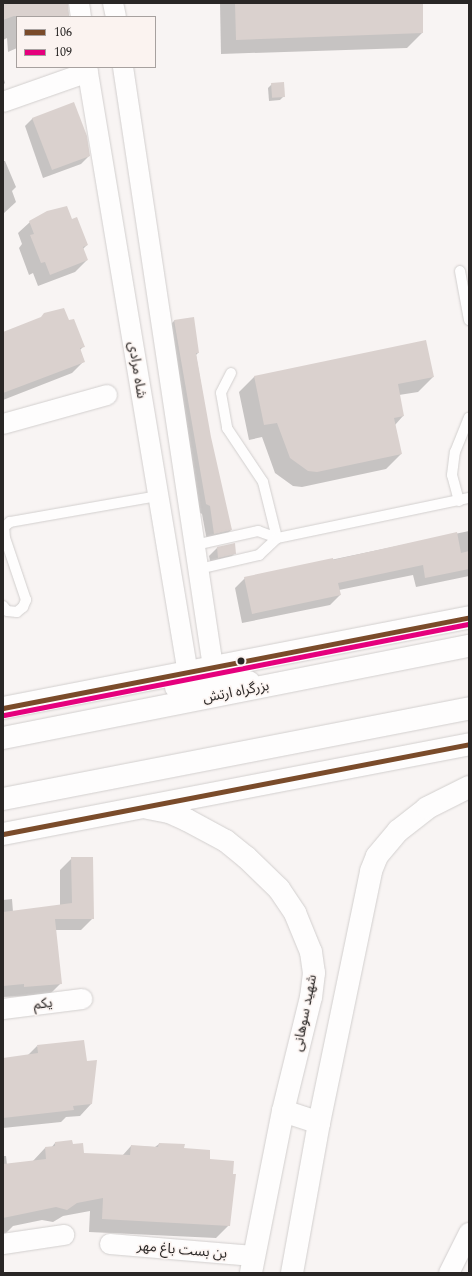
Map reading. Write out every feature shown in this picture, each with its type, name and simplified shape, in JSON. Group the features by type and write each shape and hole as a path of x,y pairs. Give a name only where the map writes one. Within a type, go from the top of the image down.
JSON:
{"main road":[{"path":"3,708 188,674 213,667 469,617"},
{"name":"بزرگراه ارتش","path":"3,738 469,646"},
{"path":"84,693 310,678"},
{"path":"3,799 469,708"},
{"path":"3,834 148,808 469,744"},
{"path":"292,1273 319,1123 371,871 377,856 398,831 427,808 469,787"},
{"name":"شهید سوهانی","path":"148,808 169,812 187,820 226,841 246,857 279,889 302,930 311,952 314,973 283,1111 252,1264"},
{"path":"283,1111 319,1123"}],"street":[{"path":"79,3 81,16"},
{"path":"114,3 116,16"},
{"path":"123,68 213,667"},
{"path":"3,102 87,70"},
{"name":"شاه مرادی","path":"87,70 188,674"},
{"path":"3,424 107,395"},
{"name":"یکم","path":"3,1009 82,999"},
{"path":"449,1273 469,1234"},
{"path":"3,1244 64,1235"},
{"name":"بن بست باغ مهر","path":"110,1244 252,1264"}],"lane":[{"path":"460,272 469,320"},
{"path":"231,373 221,393 227,428 263,482 277,538"},
{"path":"195,545 258,531 277,538 464,500 452,475 455,452 469,418"},
{"path":"3,606 7,611 17,612 23,607 26,600 5,538 4,527 10,522 158,496"},
{"path":"199,569 259,555 277,538"}],"building":[{"path":"3,3 68,3 69,16 14,16 3,20"},
{"path":"235,3 423,3 423,33 236,40"},
{"path":"284,82 285,97 272,98 271,83"},
{"path":"74,102 87,136 90,156 52,170 32,118"},
{"path":"67,206 72,219 77,217 88,245 83,247 88,260 50,275 45,262 41,263 30,235 34,234 29,221 47,211"},
{"path":"64,308 69,320 74,319 85,347 80,348 85,362 3,393 3,332 41,317 44,313"},
{"path":"194,317 199,353 196,353 211,437 232,530 214,534 210,506 206,504 174,320"},
{"path":"426,340 434,377 398,384 404,416 394,418 402,454 317,472 308,471 290,458 277,423 264,425 254,376"},
{"path":"457,532 461,553 469,551 469,569 425,578 423,565 338,583 341,595 252,614 244,577 333,558 333,560"},
{"path":"235,543 236,554 218,558 217,547"},
{"path":"71,857 93,857 94,919 55,919 62,984 24,987 24,984 3,986 3,912 72,903"},
{"path":"84,1040 87,1061 97,1060 92,1104 73,1106 74,1110 3,1118 3,1058 38,1053 37,1045"},
{"path":"72,1140 73,1144 83,1143 84,1153 130,1155 131,1145 158,1147 159,1143 185,1144 184,1148 210,1150 210,1159 234,1161 233,1174 236,1174 230,1226 102,1219 103,1198 77,1203 67,1210 56,1207 3,1218 3,1164 46,1159 45,1147 55,1146 55,1142"}],"transit line":[{"name":"106","path":"3,708 469,617"},
{"name":"109","path":"4,715 469,624"},
{"name":"106","path":"3,834 469,744"}]}
